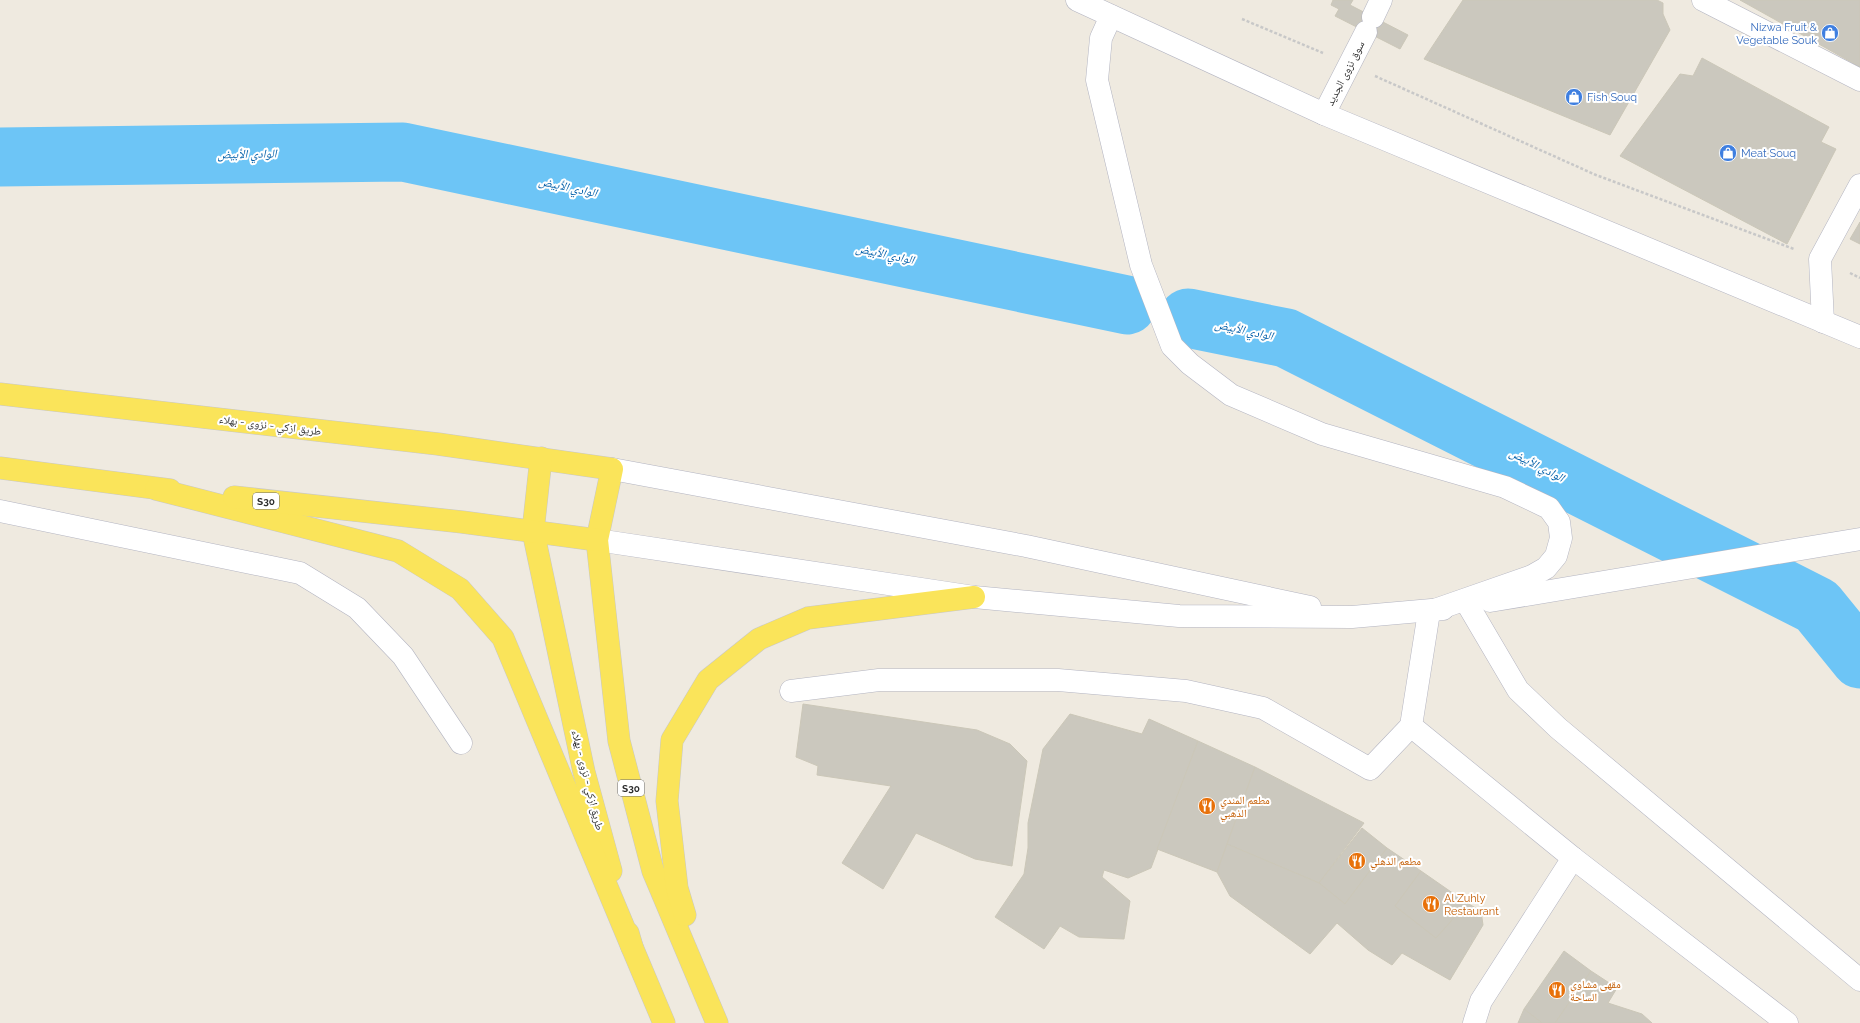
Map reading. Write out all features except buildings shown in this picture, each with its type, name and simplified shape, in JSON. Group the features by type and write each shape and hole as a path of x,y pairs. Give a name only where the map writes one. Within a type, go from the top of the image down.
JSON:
{"main road":[{"name":"طريق ازكي - نزوى - بهلاء","path":"0,394 438,444 612,469"},
{"name":"طريق ازكي - نزوى - بهلاء","path":"541,458 533,531 584,772 632,947 664,1023"},
{"name":"S30","path":"0,468 156,489 533,531 597,540"},
{"name":"S30","path":"612,469 597,540 618,741 653,871 718,1023"},
{"path":"156,489 398,551 460,589 503,638 632,947"},
{"path":"718,1023 677,888 667,801 672,740 708,680 759,640 808,618 974,597"}],"street":[{"path":"1077,0 1324,114 1860,337"},
{"path":"1704,0 1860,80"},
{"path":"1111,16 1101,38 1097,80 1141,265 1172,346 1190,364 1231,395 1322,434 1505,487 1549,508 1559,522 1561,538 1556,556 1546,568 1532,576 1429,612"},
{"name":"سوق نزوى الجديد","path":"1324,114 1350,65 1373,16"},
{"path":"1823,322 1820,259 1860,185"},
{"path":"612,469 1026,546 1352,617"},
{"path":"0,511 300,573 357,608 404,656 461,743"},
{"path":"597,540 974,597 1179,616 1352,617 1429,612 1858,539"},
{"path":"1468,605 1518,690 1558,728 1860,980"},
{"path":"791,691 879,680 1058,680 1186,691 1263,708 1370,769 1411,726 1429,612"},
{"path":"1411,726 1572,858 1787,1023"},
{"path":"1474,1023 1480,1001 1572,858"}],"path":[{"path":"1242,19 1350,65 1596,175 1820,259 1860,278"}],"waterway":[{"name":"الوادي الأبيض","path":"0,157 403,152 1127,305"},
{"name":"الوادي الأبيض","path":"1188,318 1286,338 1817,606 1860,659"}],"place":[{"name":"Nizwa Fruit & Vegetable Souk","path":"1830,33"},
{"name":"Fish Souq","path":"1574,97"},
{"name":"Meat Souq","path":"1728,153"},
{"name":"مطعم المندي الذهبي","path":"1207,806"},
{"name":"مطعم الذهلي","path":"1357,861"},
{"name":"Al Zuhly Restaurant","path":"1431,904"},
{"name":"مقهى مشاوي الساحة","path":"1557,990"}]}
